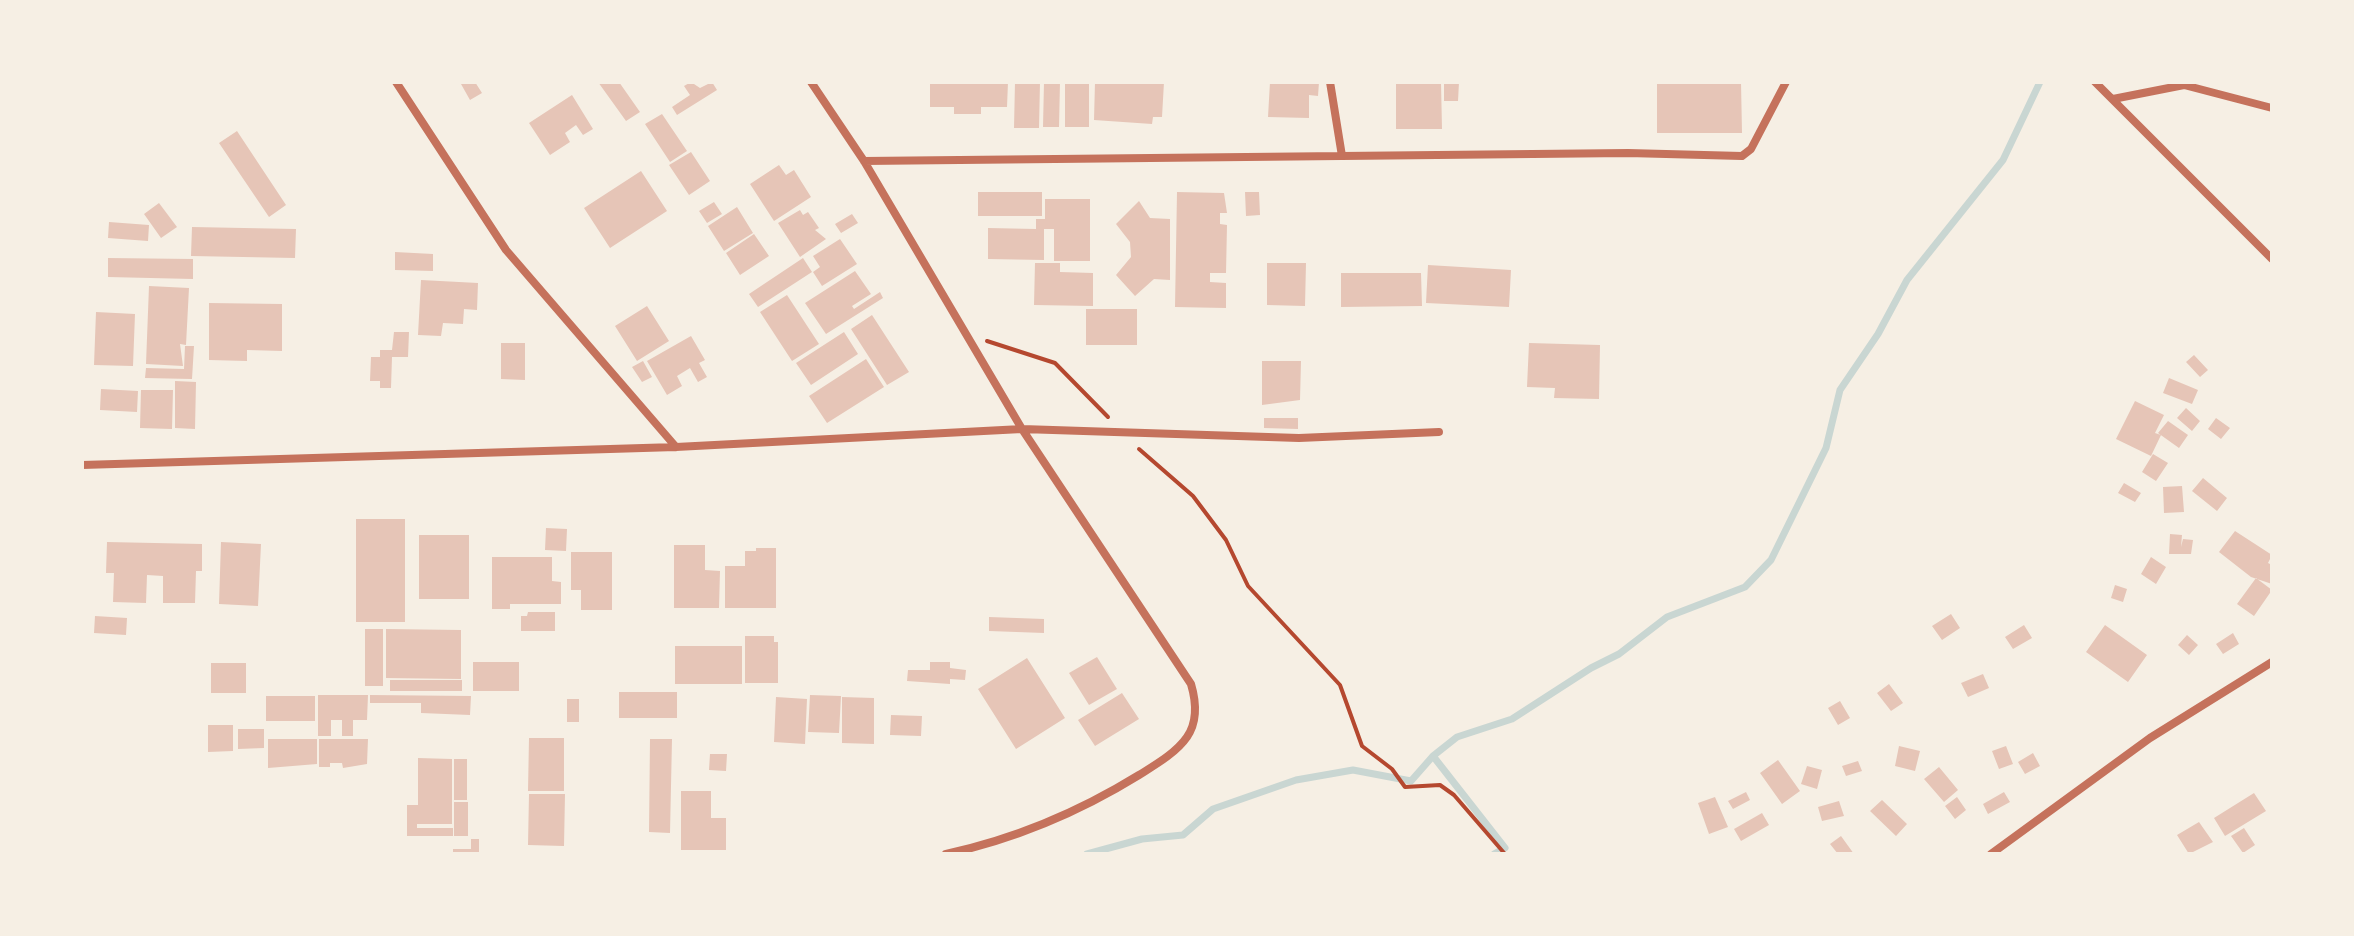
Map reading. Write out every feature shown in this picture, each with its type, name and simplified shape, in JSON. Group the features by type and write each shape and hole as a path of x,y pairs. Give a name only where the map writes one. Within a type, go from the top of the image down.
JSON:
{"street":[{"path":"396,82 506,250 676,447"},
{"path":"811,82 864,161 1022,429 1191,684 1196,703 1188,736 1173,751 1073,813 946,854"},
{"path":"1330,82 1342,156"},
{"path":"864,161 1742,156 1751,149 1786,82"},
{"path":"2095,82 2272,259"},
{"path":"2113,99 2184,85 2272,108"},
{"path":"82,465 676,447 1022,429 1299,438 1439,432"},
{"path":"1991,854 2150,738 2272,662"}],"path":[{"path":"969,335 1055,363 1121,432 1193,496 1226,540 1248,586 1340,685 1362,746 1392,769 1405,787 1440,785 1454,795 1505,854"}],"building":[{"path":"475,82 482,93 470,100 461,84"},
{"path":"598,82 619,82 640,112 626,121"},
{"path":"691,82 700,88 712,82 717,90 677,115 672,107 690,95 684,86"},
{"path":"930,82 1008,82 1007,107 981,107 981,114 954,114 954,107 930,107"},
{"path":"1015,82 1040,82 1039,128 1014,128"},
{"path":"1044,82 1060,82 1059,127 1043,127"},
{"path":"1065,82 1089,82 1089,127 1065,127"},
{"path":"1095,82 1164,82 1162,117 1153,117 1152,124 1094,120"},
{"path":"1270,82 1319,82 1318,96 1309,95 1309,118 1268,117"},
{"path":"1396,82 1441,82 1442,129 1396,129"},
{"path":"1444,82 1459,82 1458,101 1444,101"},
{"path":"1657,82 1741,82 1742,133 1657,133"},
{"path":"572,95 593,129 583,135 576,125 565,133 570,142 550,155 529,123"},
{"path":"662,114 687,151 670,162 645,124"},
{"path":"237,131 286,205 269,217 219,143"},
{"path":"691,152 710,181 689,195 669,165"},
{"path":"779,165 786,175 794,170 811,197 774,221 750,184"},
{"path":"641,171 667,211 610,248 584,208"},
{"path":"978,192 1042,192 1042,216 978,216"},
{"path":"1177,192 1224,193 1227,213 1220,213 1220,224 1227,225 1226,273 1210,273 1210,282 1226,283 1226,308 1175,307"},
{"path":"1245,192 1259,192 1260,215 1246,216"},
{"path":"1045,199 1090,199 1090,261 1054,261 1054,229 1044,229 1044,260 988,259 988,228 1036,229 1036,219 1045,219"},
{"path":"1139,201 1150,218 1170,219 1170,280 1154,279 1135,296 1116,275 1131,257 1130,242 1116,224"},
{"path":"714,202 722,214 707,223 699,211"},
{"path":"159,203 177,227 161,238 144,214"},
{"path":"737,207 753,233 724,251 708,226"},
{"path":"800,210 803,215 808,212 819,228 815,230 826,239 800,257 778,223"},
{"path":"852,214 858,223 841,233 835,224"},
{"path":"109,222 149,225 148,241 108,238"},
{"path":"192,227 296,229 295,258 191,256"},
{"path":"754,234 769,256 740,275 726,253"},
{"path":"840,239 857,264 822,286 813,272 820,267 813,256"},
{"path":"395,252 433,254 433,271 395,270"},
{"path":"108,258 193,259 193,279 108,277"},
{"path":"803,258 812,272 758,307 749,294"},
{"path":"1035,263 1060,263 1060,272 1093,273 1093,306 1034,305"},
{"path":"1267,263 1306,263 1305,306 1267,305"},
{"path":"1428,265 1511,270 1509,307 1426,303"},
{"path":"855,271 871,294 852,306 854,309 880,292 883,298 826,334 805,303"},
{"path":"1341,273 1421,273 1422,306 1341,307"},
{"path":"421,280 478,283 477,310 464,309 463,324 443,323 441,336 418,335"},
{"path":"149,286 189,288 186,345 180,344 183,366 146,364"},
{"path":"787,295 819,344 792,361 760,312"},
{"path":"209,303 282,304 282,351 247,350 247,361 209,360"},
{"path":"647,306 669,341 637,361 615,326"},
{"path":"1086,309 1137,309 1137,345 1086,345"},
{"path":"96,312 135,314 133,366 94,365"},
{"path":"872,315 909,372 887,385 851,329"},
{"path":"394,332 409,332 408,357 392,357 391,388 380,388 380,381 370,381 371,357 380,357 380,350 392,350"},
{"path":"844,332 858,354 811,385 796,363"},
{"path":"691,336 705,360 699,363 707,377 698,382 690,368 677,376 682,386 667,395 647,361"},
{"path":"501,343 525,343 525,380 501,379"},
{"path":"1529,343 1600,345 1599,399 1554,398 1555,388 1527,387"},
{"path":"185,346 194,346 192,379 145,378 146,368 184,369"},
{"path":"2194,355 2208,370 2200,377 2186,362"},
{"path":"866,359 884,387 827,423 809,396"},
{"path":"643,361 652,377 642,382 632,367"},
{"path":"1262,361 1301,361 1300,400 1262,405"},
{"path":"2169,378 2198,390 2192,404 2163,393"},
{"path":"175,381 196,382 195,429 175,428"},
{"path":"101,389 138,391 137,412 100,410"},
{"path":"141,390 173,390 172,429 140,428"},
{"path":"2135,401 2164,415 2155,433 2161,435 2151,456 2116,439"},
{"path":"2186,408 2200,421 2192,431 2177,418"},
{"path":"1264,418 1298,418 1298,429 1264,428"},
{"path":"2216,418 2230,428 2221,439 2208,429"},
{"path":"2168,421 2188,435 2179,448 2158,433"},
{"path":"2153,454 2168,463 2156,481 2142,472"},
{"path":"2203,478 2227,498 2217,511 2192,491"},
{"path":"2124,483 2141,493 2135,502 2118,493"},
{"path":"2182,486 2184,512 2164,513 2163,487"},
{"path":"356,519 405,519 405,622 356,622"},
{"path":"546,528 567,529 566,551 545,550"},
{"path":"2235,531 2272,555 2268,563 2272,565 2272,584 2251,577 2219,552"},
{"path":"2170,534 2182,535 2181,547 2183,539 2193,540 2191,554 2169,554"},
{"path":"419,535 469,535 469,599 419,599"},
{"path":"107,542 202,544 202,571 196,571 195,603 163,603 163,576 147,575 146,603 113,602 114,573 106,573"},
{"path":"221,542 261,544 258,606 219,604"},
{"path":"674,545 705,545 705,570 720,571 719,608 674,608"},
{"path":"756,548 776,548 776,608 725,608 725,566 745,566 745,551 756,551"},
{"path":"571,552 612,552 612,610 581,610 581,590 571,590"},
{"path":"492,557 552,557 552,581 561,582 561,604 510,604 510,609 492,609"},
{"path":"2151,557 2166,567 2156,584 2141,574"},
{"path":"2256,578 2272,590 2254,616 2237,604"},
{"path":"2115,585 2127,589 2123,602 2111,598"},
{"path":"528,612 555,612 555,631 521,631 521,616 527,616"},
{"path":"1951,614 1960,628 1942,640 1932,626"},
{"path":"95,616 127,618 126,635 94,633"},
{"path":"989,617 1044,619 1044,633 989,631"},
{"path":"2024,625 2032,638 2013,649 2005,637"},
{"path":"2105,625 2147,655 2128,682 2086,652"},
{"path":"365,629 383,629 383,686 365,686"},
{"path":"386,629 461,630 461,679 386,678"},
{"path":"2233,633 2239,644 2223,654 2216,644"},
{"path":"2187,635 2198,645 2189,655 2178,645"},
{"path":"745,636 774,636 774,642 778,642 778,683 745,683"},
{"path":"675,646 742,646 742,684 675,684"},
{"path":"1097,657 1117,689 1089,705 1069,673"},
{"path":"1027,658 1065,718 1016,749 978,689"},
{"path":"473,662 519,662 519,691 473,691"},
{"path":"930,662 950,662 950,668 966,670 965,680 950,679 950,684 907,681 908,670 930,670"},
{"path":"211,663 246,663 246,693 211,693"},
{"path":"1983,674 1989,688 1968,697 1961,683"},
{"path":"390,680 462,680 462,691 390,691"},
{"path":"1889,684 1903,703 1891,711 1877,693"},
{"path":"619,692 677,692 677,718 619,718"},
{"path":"1122,693 1139,719 1095,746 1078,720"},
{"path":"318,695 368,695 367,720 353,720 353,736 342,736 342,720 331,720 331,736 318,736"},
{"path":"370,695 471,696 470,715 421,713 421,703 370,703"},
{"path":"810,695 841,696 839,733 808,732"},
{"path":"266,696 315,696 315,721 266,721"},
{"path":"776,697 807,699 805,744 774,742"},
{"path":"842,697 874,698 874,744 842,743"},
{"path":"567,699 579,699 579,722 567,722"},
{"path":"1840,701 1850,718 1838,725 1828,708"},
{"path":"891,715 922,716 921,736 890,735"},
{"path":"208,725 233,725 233,751 208,752"},
{"path":"238,729 264,729 264,748 238,749"},
{"path":"529,738 564,738 564,791 528,791"},
{"path":"268,739 317,739 317,764 268,768"},
{"path":"319,739 368,739 367,764 343,768 342,763 330,763 330,767 319,767"},
{"path":"650,739 672,739 670,833 649,832"},
{"path":"1899,746 1920,751 1915,771 1895,766"},
{"path":"2006,746 2013,764 1999,769 1992,751"},
{"path":"2033,753 2040,766 2025,774 2018,762"},
{"path":"710,754 727,754 726,771 709,770"},
{"path":"418,758 452,759 452,824 417,824 417,828 453,828 453,836 407,836 407,805 418,805"},
{"path":"454,759 467,759 467,800 454,800"},
{"path":"1778,760 1800,791 1782,804 1760,773"},
{"path":"1858,761 1862,771 1846,776 1842,766"},
{"path":"1807,766 1822,770 1817,789 1801,784"},
{"path":"1939,767 1958,790 1944,802 1924,779"},
{"path":"681,791 711,791 711,818 726,818 726,850 681,850"},
{"path":"1746,792 1750,800 1733,809 1728,801"},
{"path":"2004,792 2010,802 1988,814 1983,804"},
{"path":"2254,793 2266,811 2225,836 2214,818"},
{"path":"529,794 565,794 564,846 528,845"},
{"path":"1715,797 1728,827 1709,834 1698,803"},
{"path":"1957,797 1966,810 1955,819 1945,806"},
{"path":"1882,800 1907,824 1896,836 1870,811"},
{"path":"1839,801 1844,816 1822,821 1818,807"},
{"path":"454,802 468,802 468,836 454,836"},
{"path":"1762,813 1769,825 1741,841 1734,829"},
{"path":"2199,822 2213,842 2189,854 2177,835"},
{"path":"2244,828 2255,845 2243,853 2231,836"},
{"path":"1841,836 1854,854 1838,854 1830,844"},
{"path":"471,839 479,839 479,854 453,854 453,849 471,849"}],"waterway":[{"path":"1087,854 1142,839 1183,835 1213,809 1296,780 1353,770 1411,781 1433,756 1457,737 1512,719 1591,668 1619,654 1667,617 1745,587 1771,560 1826,448 1840,390 1878,334 1907,280 2003,160 2040,82"},
{"path":"1433,756 1505,848 1494,854"}]}
